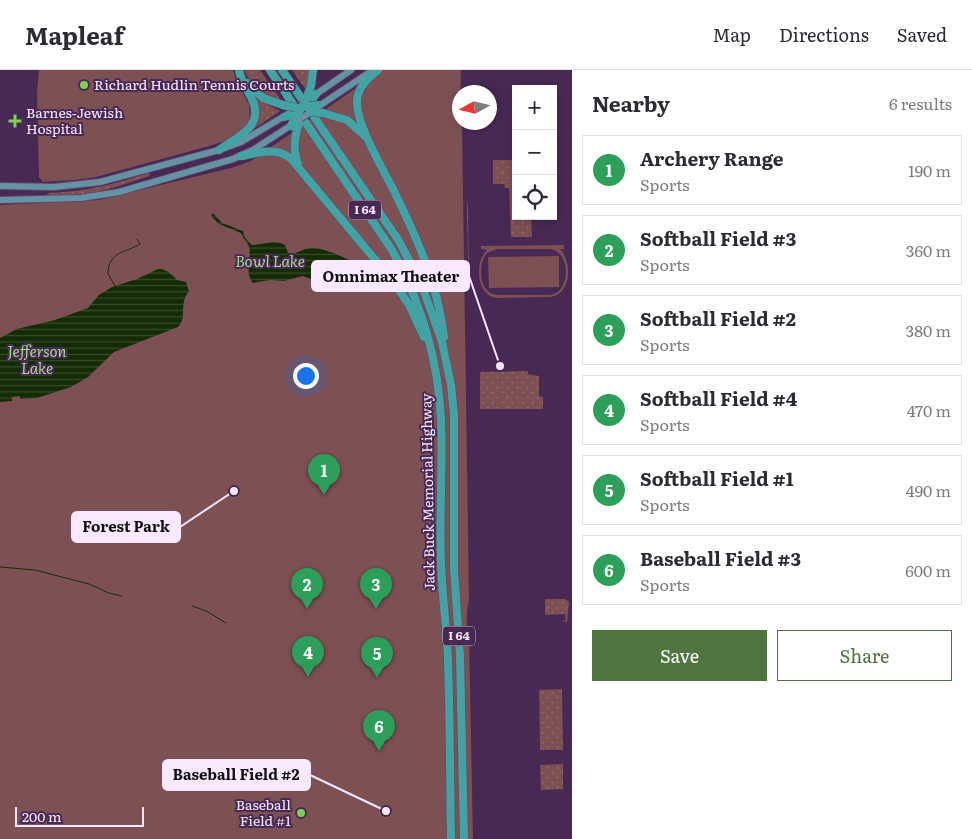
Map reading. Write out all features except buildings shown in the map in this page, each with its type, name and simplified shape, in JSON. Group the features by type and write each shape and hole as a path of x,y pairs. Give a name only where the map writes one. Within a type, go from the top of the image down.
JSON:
{"highway":[{"path":"240,70 248,84 257,94 283,105 298,115"},
{"path":"219,150 245,133 254,118 253,100 242,81 240,70"},
{"name":"Jack Buck Memorial Highway","path":"270,70 375,224 399,264 419,306 434,363 441,417 441,556 448,661 451,839"},
{"name":"Jack Buck Memorial Highway","path":"282,70 407,255 432,311 446,362 454,416 454,569 460,656 464,839"},
{"path":"300,168 294,145 298,115 313,95 313,70"},
{"path":"378,70 363,85 357,99 358,113 367,137 424,256 440,313 446,362"},
{"path":"298,115 321,107 347,120 367,137"},
{"path":"241,156 262,152 276,152 289,158 300,168 398,288 414,315 434,363"}],"main road":[{"path":"313,95 352,70"},
{"path":"321,107 374,70"},
{"path":"0,186 54,187 81,185 107,180 219,150 250,138 298,115"},
{"path":"0,200 66,199 118,192 241,156 298,115"}],"shaded area":[{"path":"39,70 233,70 249,105 250,123 228,140 209,146 96,177 43,182 39,177 37,92"},
{"path":"244,70 260,70 281,100 269,97 259,90 250,81"},
{"path":"292,70 310,70 306,90"},
{"path":"382,70 461,70 461,85 452,85 452,130 462,130 469,600 467,626 469,635 473,839 0,839 0,205 99,200 235,167 251,161"},
{"path":"256,98 280,111 255,128 254,127"},
{"path":"493,160 512,160 512,220 531,220 532,237 511,237 509,188 505,188 504,184 493,184"},
{"path":"150,174 149,176 86,194 73,196 47,195 48,193 99,187"},
{"path":"468,199 469,296 467,209"},
{"path":"564,245 564,249 560,249 567,261 568,277 566,284 557,295 550,297 496,298 489,295 484,290 479,277 480,262 487,250 481,249 481,246","holes":["497,249 551,249 558,252 562,257 566,272 562,287 557,292 550,295 496,295 490,293 483,284 481,271 487,253"]},
{"path":"559,256 559,287 489,288 488,257"},
{"path":"528,371 528,374 539,376 539,396 543,397 543,409 480,409 480,372"},
{"path":"545,599 565,599 569,602 567,622 561,621 566,620 565,614 545,615"},
{"path":"562,689 563,750 540,750 539,690"},
{"path":"563,764 563,789 541,790 540,765"}],"water":[{"name":"Bowl Lake","path":"213,213 222,223 243,231 245,238 252,245 277,242 285,245 288,253 293,254 311,248 345,258 375,277 376,287 375,289 365,290 354,283 346,281 325,285 303,276 284,281 270,280 253,283 249,275 250,252 248,244 241,233 219,224 211,216"},
{"name":"Jefferson Lake","path":"158,269 166,271 177,280 186,282 189,291 184,301 182,319 178,327 114,352 88,377 71,387 37,398 20,399 20,396 12,397 12,401 0,402 0,338 17,329 55,320 88,308 99,295 112,287 137,279"}],"waterway":[{"path":"115,286 108,274 111,261 119,254 140,244 137,239"},
{"path":"0,567 35,570 89,584 109,593 122,596"},
{"path":"192,606 206,611 226,623"}],"place":[{"name":"Richard Hudlin Tennis Courts","path":"84,85"},
{"name":"Barnes-Jewish Hospital","path":"15,121"},
{"name":"Omnimax Theater","path":"500,366"},
{"name":"Forest Park","path":"234,491"},
{"name":"Archery Range","path":"324,495"},
{"name":"Softball Field #3","path":"307,609"},
{"name":"Softball Field #2","path":"376,609"},
{"name":"Softball Field #4","path":"308,677"},
{"name":"Softball Field #1","path":"377,678"},
{"name":"Baseball Field #3","path":"379,751"},
{"name":"Baseball Field #2","path":"386,811"},
{"name":"Baseball Field #1","path":"301,813"}]}
